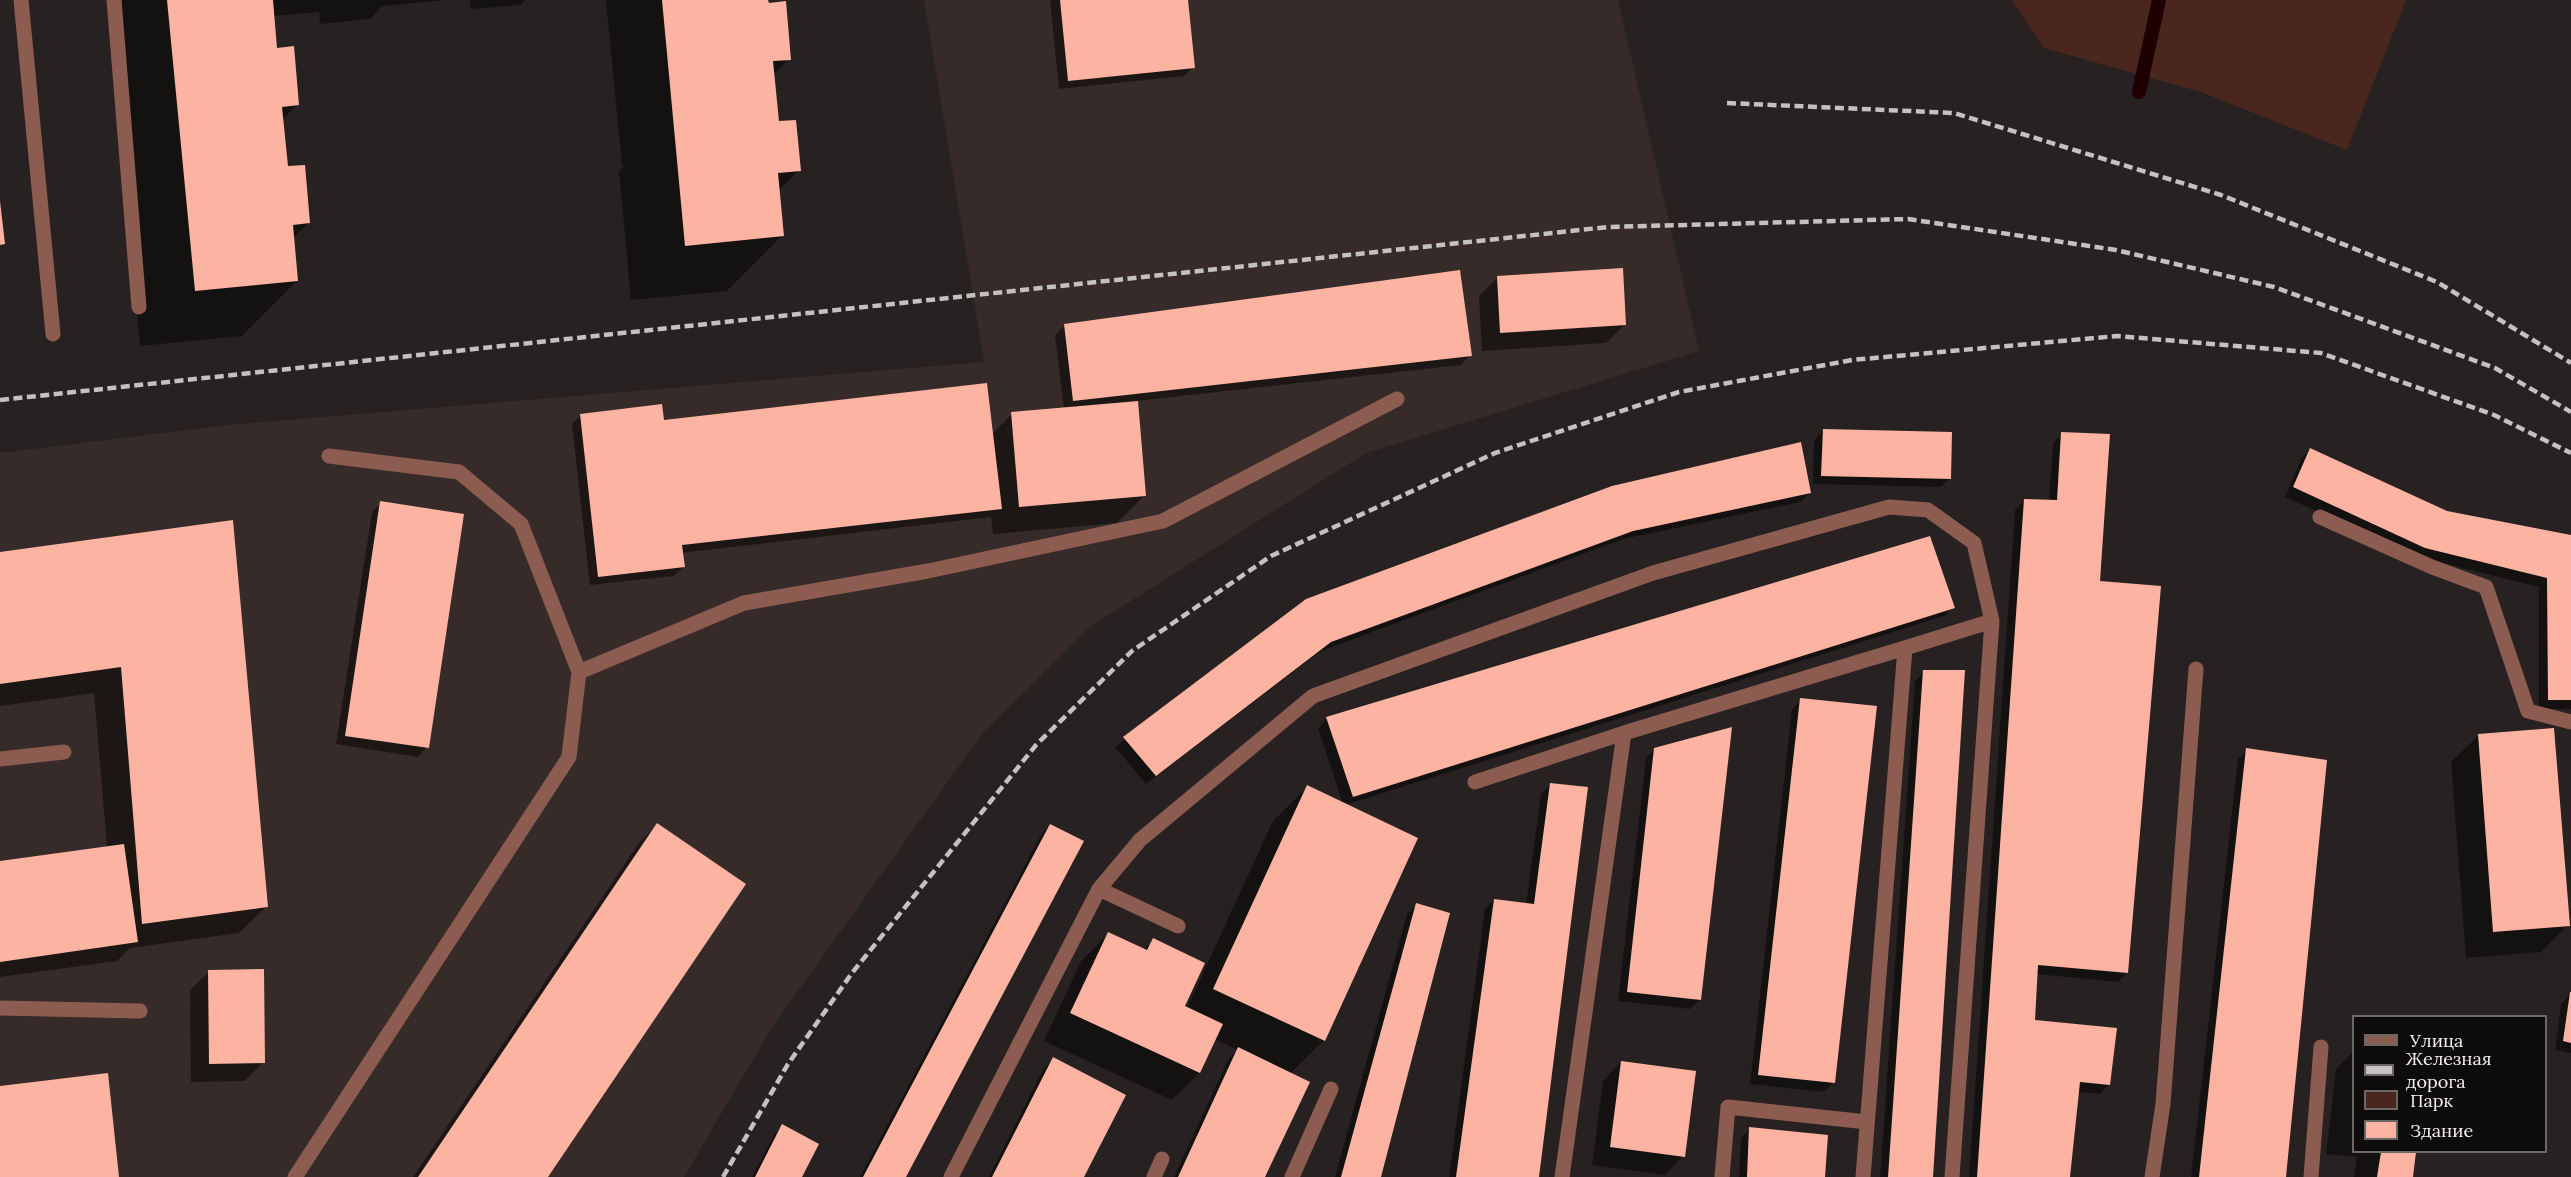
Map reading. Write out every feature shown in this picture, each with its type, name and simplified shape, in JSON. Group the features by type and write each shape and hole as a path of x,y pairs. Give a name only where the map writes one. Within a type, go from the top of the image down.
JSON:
{"lane":[{"path":"21,0 53,334"},
{"path":"114,0 139,307"},
{"path":"579,672 744,603 928,571 1163,521 1397,399"},
{"path":"295,1177 569,757 579,672 521,524 459,472 329,456"},
{"path":"951,1177 1099,889 1140,840 1313,696 1653,573 1889,507 1928,510 1974,543 1992,621 1952,1177"},
{"path":"2319,517 2432,567 2486,587 2528,711 2571,722"},
{"path":"1475,782 1624,733 1992,621"},
{"path":"1863,1177 1905,648"},
{"path":"2152,1177 2163,1104 2196,669"},
{"path":"1562,1177 1624,733"},
{"path":"0,759 64,752"},
{"path":"1099,889 1178,926"},
{"path":"0,1008 140,1011"},
{"path":"2311,1177 2321,1047"},
{"path":"1292,1177 1331,1089"},
{"path":"1722,1177 1728,1107 1867,1122"},
{"path":"1154,1177 1162,1159"}],"shaded area":[{"path":"924,0 1618,0 1699,351 1366,453 1091,626 982,734 772,1027 684,1177 0,1177 0,453 228,425 984,362"}],"green space":[{"path":"2012,0 2406,0 2347,150 2201,92 2044,48"}],"building":[{"path":"167,0 273,0 277,48 294,46 299,105 282,107 288,166 305,165 310,223 293,225 298,281 195,291"},
{"path":"662,0 768,0 769,3 786,1 791,60 773,61 779,121 796,120 801,171 778,173 784,236 685,246"},
{"path":"1060,0 1188,0 1195,68 1068,81"},
{"path":"0,201 5,244 0,245"},
{"path":"1623,268 1626,325 1500,333 1497,276"},
{"path":"1460,270 1472,356 1073,401 1064,324"},
{"path":"987,383 1002,509 682,545 685,567 598,577 580,414 662,404 664,420"},
{"path":"1138,401 1146,496 1019,507 1011,412"},
{"path":"1823,429 1952,432 1951,479 1821,476"},
{"path":"2061,432 2110,434 2100,581 2161,586 2128,973 2038,965 2035,1020 2117,1028 2110,1085 2080,1082 2070,1177 1977,1177 2024,499 2057,500"},
{"path":"1801,442 1811,493 1633,531 1331,642 1156,776 1123,737 1306,599 1612,486"},
{"path":"2310,448 2447,511 2571,535 2571,700 2548,700 2547,578 2425,548 2293,487"},
{"path":"380,501 464,514 429,748 345,736"},
{"path":"233,520 268,907 142,924 121,667 0,684 0,552"},
{"path":"1930,536 1955,608 1353,797 1326,717"},
{"path":"1923,670 1965,670 1933,1177 1888,1177"},
{"path":"1800,698 1877,706 1835,1083 1758,1075"},
{"path":"1732,727 1701,1000 1627,992 1654,748"},
{"path":"2554,728 2570,926 2493,932 2478,734"},
{"path":"2246,748 2327,760 2286,1177 2199,1177"},
{"path":"1550,783 1588,787 1539,1177 1456,1177 1494,899 1534,904"},
{"path":"1307,785 1418,838 1325,1041 1213,989"},
{"path":"657,823 746,884 548,1177 418,1177"},
{"path":"1050,824 1084,841 906,1177 863,1177"},
{"path":"124,844 138,942 0,962 0,861"},
{"path":"1416,903 1450,913 1381,1177 1341,1177"},
{"path":"1108,932 1147,950 1153,938 1205,963 1185,1006 1223,1024 1200,1073 1070,1013"},
{"path":"264,969 265,1063 209,1064 208,970"},
{"path":"2571,992 2571,1043 2563,1041"},
{"path":"1238,1047 1310,1082 1265,1177 1178,1177"},
{"path":"1053,1057 1126,1095 1084,1177 992,1177"},
{"path":"1621,1061 1696,1071 1685,1157 1610,1147"},
{"path":"108,1073 119,1177 0,1177 0,1086"},
{"path":"782,1124 819,1144 802,1177 755,1177"},
{"path":"1749,1127 1828,1135 1825,1177 1747,1177"},
{"path":"2381,1153 2416,1153 2413,1177 2377,1177"}],"waterway":[{"path":"2139,92 2159,0"}],"railway":[{"path":"1727,103 1954,113 2221,195 2437,282 2571,363"},
{"path":"0,400 1608,227 1908,219 2116,250 2274,287 2495,368 2571,412"},
{"path":"723,1177 788,1064 852,973 1036,745 1132,651 1271,556 1495,453 1679,392 1852,360 2117,336 2321,353 2494,415 2571,453"}]}
